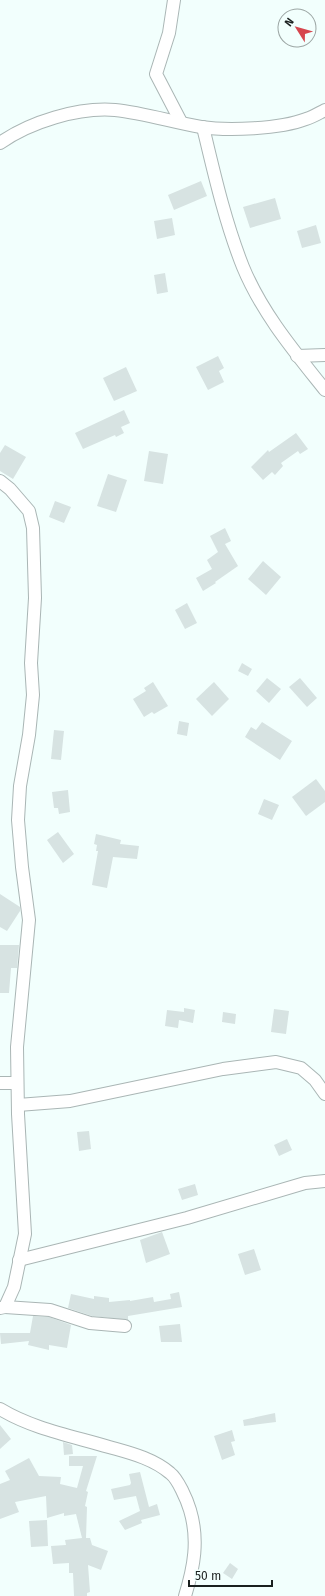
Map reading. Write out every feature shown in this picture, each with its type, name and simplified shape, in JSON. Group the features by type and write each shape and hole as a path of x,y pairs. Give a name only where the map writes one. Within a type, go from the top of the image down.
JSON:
{"street":[{"path":"174,0 169,33 156,74 181,122"},
{"path":"0,143 14,134 44,121 76,113 114,110 202,127 256,129 306,120 325,110"},
{"path":"202,127 217,183 243,267 262,304 283,339 325,390"},
{"path":"297,356 325,355"},
{"path":"0,481 10,489 29,511 33,528 35,598 31,663 33,695 29,736 20,786 18,820 29,920 17,1047 17,1084 25,1234 14,1287 2,1307 50,1310 90,1323 125,1326"},
{"path":"18,1105 70,1101 223,1069 276,1062 301,1068 315,1080 325,1094"},
{"path":"0,1084 17,1084"},
{"path":"19,1260 188,1218 305,1183 325,1181"},
{"path":"0,1409 14,1417 36,1426 145,1458 171,1473 186,1498 194,1523 196,1549 192,1573 185,1596"}],"building":[{"path":"201,181 207,196 174,210 168,195"},
{"path":"275,198 281,219 250,228 243,207"},
{"path":"172,218 175,235 157,239 154,221"},
{"path":"316,225 321,243 302,248 297,231"},
{"path":"165,273 168,292 157,294 154,275"},
{"path":"218,356 224,368 219,371 224,382 208,390 196,367"},
{"path":"126,367 137,391 114,401 103,378"},
{"path":"124,410 130,423 121,427 124,433 116,437 115,435 83,449 75,433"},
{"path":"296,433 308,449 300,454 298,451 281,463 283,466 275,475 272,472 263,480 251,467 268,450 269,452"},
{"path":"5,445 26,457 13,479 0,471 0,453"},
{"path":"149,451 168,454 163,484 144,481"},
{"path":"108,474 127,480 116,512 97,506"},
{"path":"55,501 71,507 64,523 49,517"},
{"path":"225,528 231,541 225,544 238,566 203,591 196,578 212,569 207,560 218,552 210,536"},
{"path":"263,561 281,577 266,595 248,579"},
{"path":"187,603 197,623 185,629 175,610"},
{"path":"242,663 252,669 248,676 238,671"},
{"path":"267,678 281,689 269,703 256,691"},
{"path":"300,678 317,698 307,707 289,687"},
{"path":"153,682 168,706 154,714 152,712 144,717 133,699 146,691 144,688"},
{"path":"214,682 229,699 212,716 196,699"},
{"path":"179,721 189,723 187,736 177,734"},
{"path":"262,722 292,741 280,760 245,737 251,727 256,730"},
{"path":"54,730 64,731 61,760 51,759"},
{"path":"316,779 325,791 325,802 306,816 292,797"},
{"path":"68,790 70,812 59,814 58,808 54,808 52,792"},
{"path":"264,799 279,805 272,820 258,814"},
{"path":"58,832 74,854 63,863 47,840"},
{"path":"96,834 121,840 120,844 139,846 137,859 113,857 107,888 92,885 98,851 96,851 97,845 94,844"},
{"path":"0,894 20,907 20,911 7,931 0,927"},
{"path":"0,945 19,945 17,968 11,968 9,993 0,993"},
{"path":"184,1008 195,1010 193,1023 179,1020 178,1028 165,1026 167,1010 184,1012"},
{"path":"274,1009 289,1011 286,1034 271,1032"},
{"path":"223,1012 236,1014 235,1024 222,1022"},
{"path":"89,1131 91,1149 79,1151 77,1132"},
{"path":"287,1139 292,1150 279,1156 274,1145"},
{"path":"195,1184 198,1195 182,1200 178,1189"},
{"path":"162,1232 170,1254 146,1263 140,1240"},
{"path":"254,1249 261,1270 245,1275 238,1254"},
{"path":"179,1292 182,1307 128,1316 128,1320 92,1316 68,1308 71,1294 94,1299 94,1296 109,1298 109,1302 130,1301 153,1297 154,1302 171,1299 170,1294"},
{"path":"33,1316 49,1317 71,1325 67,1348 49,1345 49,1350 28,1345 29,1341 1,1344 0,1333 30,1333"},
{"path":"180,1324 182,1342 161,1342 159,1326"},
{"path":"275,1413 276,1422 244,1426 243,1420"},
{"path":"0,1425 11,1439 0,1449"},
{"path":"232,1430 235,1441 231,1442 235,1455 222,1460 214,1436"},
{"path":"63,1442 72,1445 73,1454 64,1455"},
{"path":"69,1456 97,1456 86,1491 88,1492 85,1506 87,1507 86,1538 90,1538 92,1545 108,1551 101,1570 88,1565 90,1592 87,1593 87,1596 74,1596 73,1573 69,1573 69,1563 53,1564 51,1546 66,1545 65,1540 82,1538 76,1514 64,1516 64,1513 47,1518 46,1496 15,1502 19,1512 0,1519 0,1484 10,1480 5,1471 29,1458 39,1476 61,1477 60,1484 77,1488 83,1466 69,1466"},
{"path":"140,1472 149,1507 157,1504 160,1515 141,1520 142,1523 125,1530 119,1521 140,1511 136,1496 114,1500 111,1489 130,1485 129,1474"},
{"path":"47,1520 48,1546 31,1547 29,1521"},
{"path":"230,1563 238,1569 232,1579 223,1573"}]}
